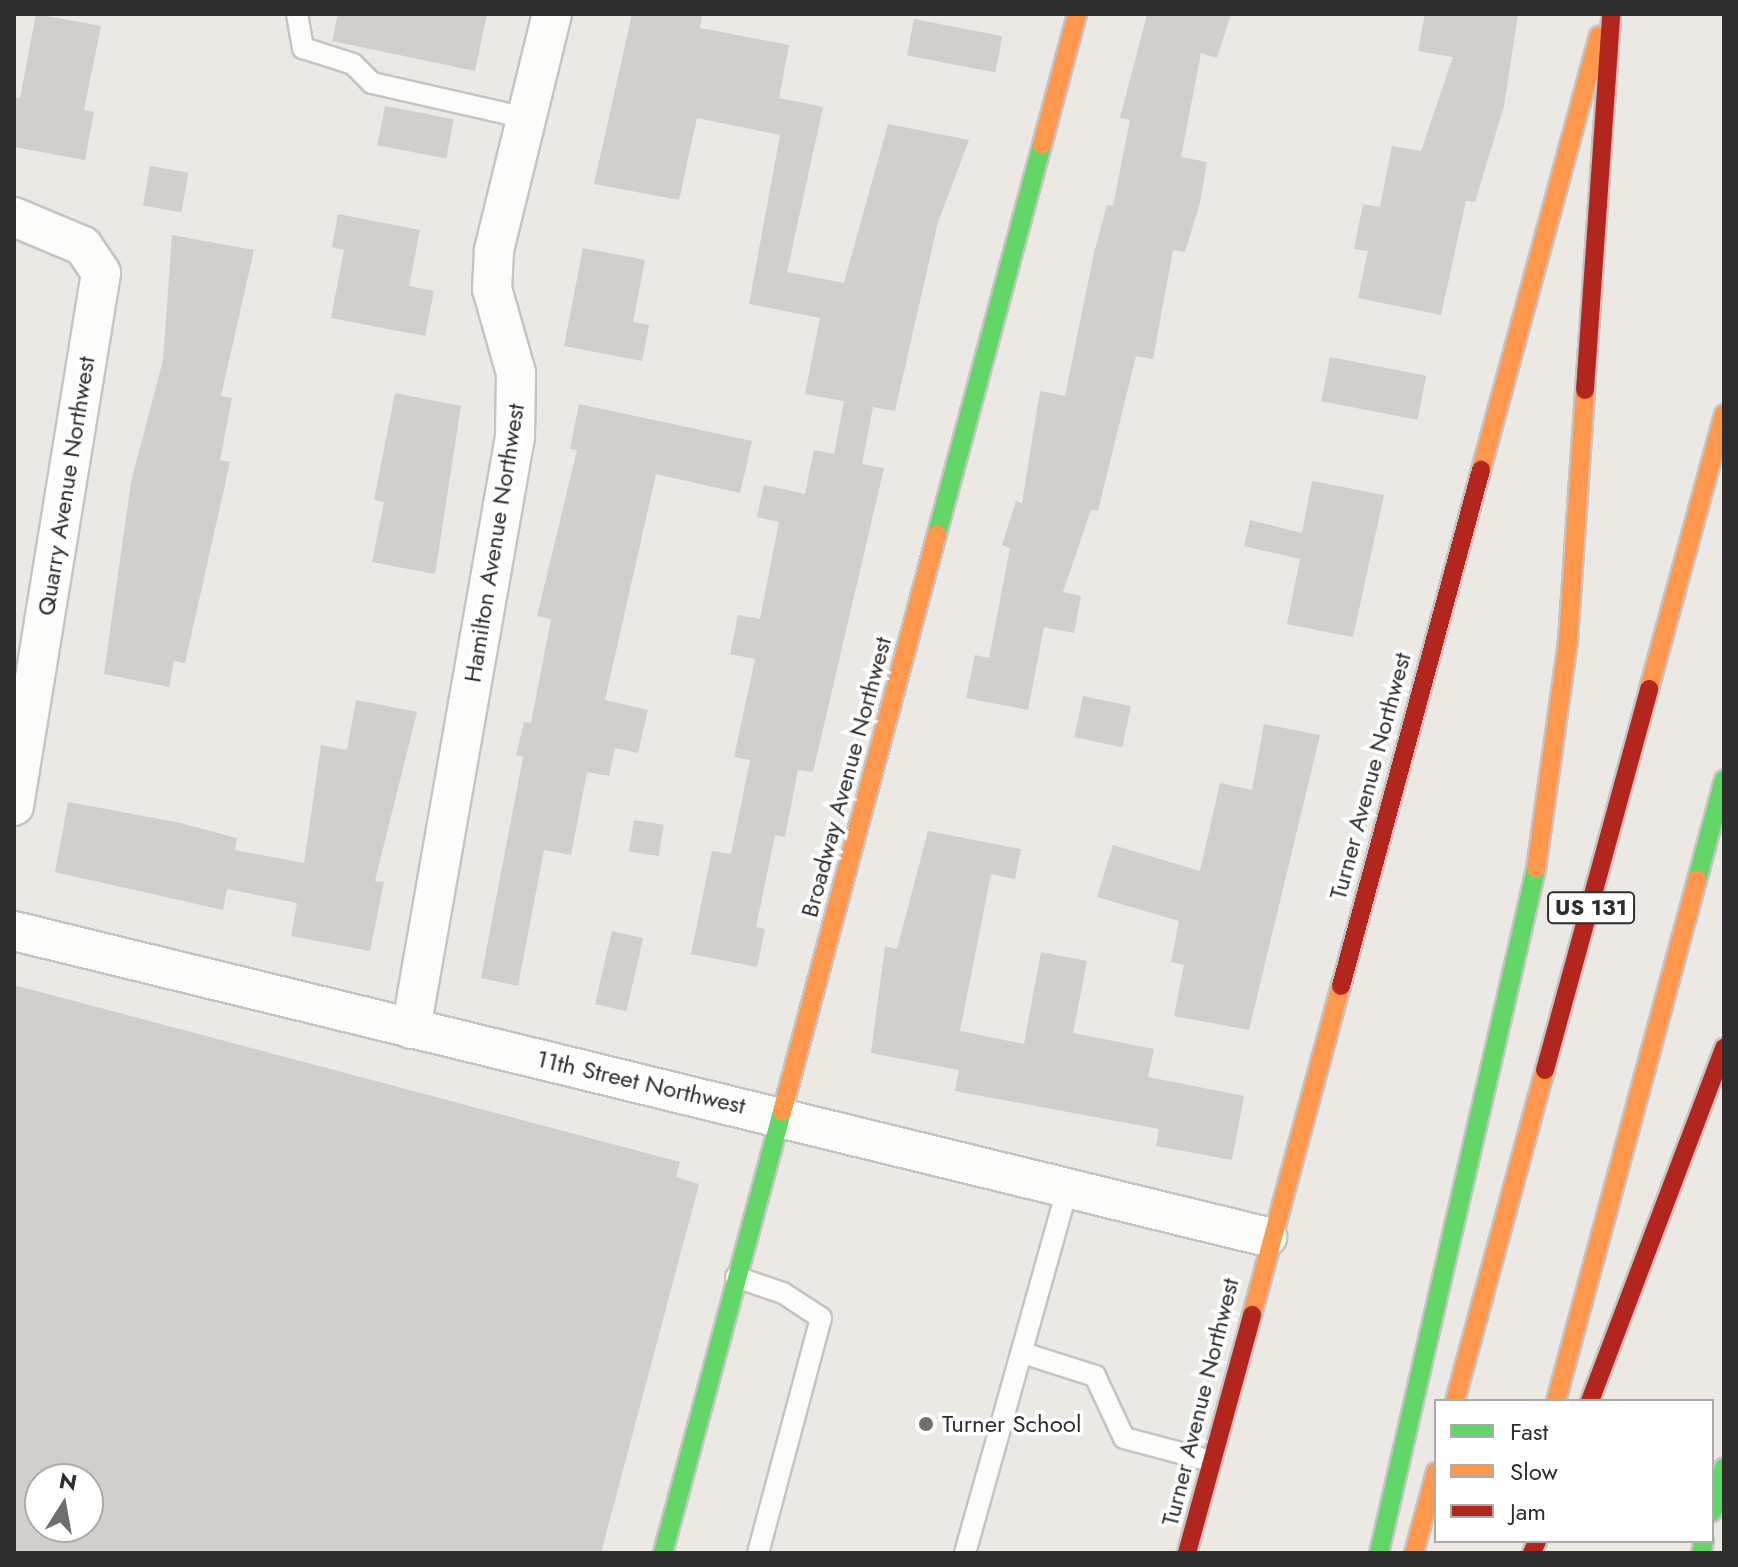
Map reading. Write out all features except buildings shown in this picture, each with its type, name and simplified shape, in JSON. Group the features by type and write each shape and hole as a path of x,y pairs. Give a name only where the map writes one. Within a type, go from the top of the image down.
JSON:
{"main road":[{"name":"Broadway Avenue Northwest","path":"663,1553 1077,14"},
{"name":"Turner Avenue Northwest","path":"1187,1553 1267,1237 1608,14"},
{"path":"1379,1553 1547,820 1568,641 1608,14"},
{"name":"US 131","path":"1456,1399 1724,414"},
{"path":"1557,1399 1724,780"},
{"path":"1591,1399 1724,1048"},
{"path":"1714,1505 1724,1468"},
{"path":"1414,1553 1434,1479"}],"street":[{"name":"Hamilton Avenue Northwest","path":"411,1029 515,437 516,373 492,289 494,250 552,14"},
{"name":"Quarry Avenue Northwest","path":"14,217 83,246 101,273 14,806"},
{"name":"11th Street Northwest","path":"14,931 411,1029 780,1114 1267,1237"}],"lane":[{"path":"297,14 303,48 353,64 372,83 526,118"},
{"path":"965,1553 1068,1187"},
{"path":"736,1277 783,1293 821,1318 758,1553"},
{"path":"1023,1353 1095,1376 1124,1438 1211,1461"}],"traffic: fast":[{"path":"937,534 1042,145"},
{"path":"1697,880 1724,780"},
{"path":"1379,1553 1536,869"},
{"path":"663,1553 782,1112"},
{"path":"1714,1505 1724,1468"},
{"path":"1701,1553 1704,1543"}],"traffic: slow":[{"path":"1042,145 1077,14"},
{"path":"1481,470 1599,36"},
{"path":"1536,869 1568,641 1585,390"},
{"path":"1649,689 1724,414"},
{"path":"782,1112 937,534"},
{"path":"1557,1399 1697,880"},
{"path":"1252,1315 1341,986"},
{"path":"1456,1399 1545,1070"},
{"path":"1414,1553 1434,1479"}],"traffic: jam":[{"path":"1585,390 1611,14"},
{"path":"1341,986 1481,470"},
{"path":"1545,1070 1649,689"},
{"path":"1591,1399 1724,1048"},
{"path":"1187,1553 1252,1315"},
{"path":"1532,1553 1536,1543"}],"place":[{"name":"Turner School","path":"926,1424"}]}
